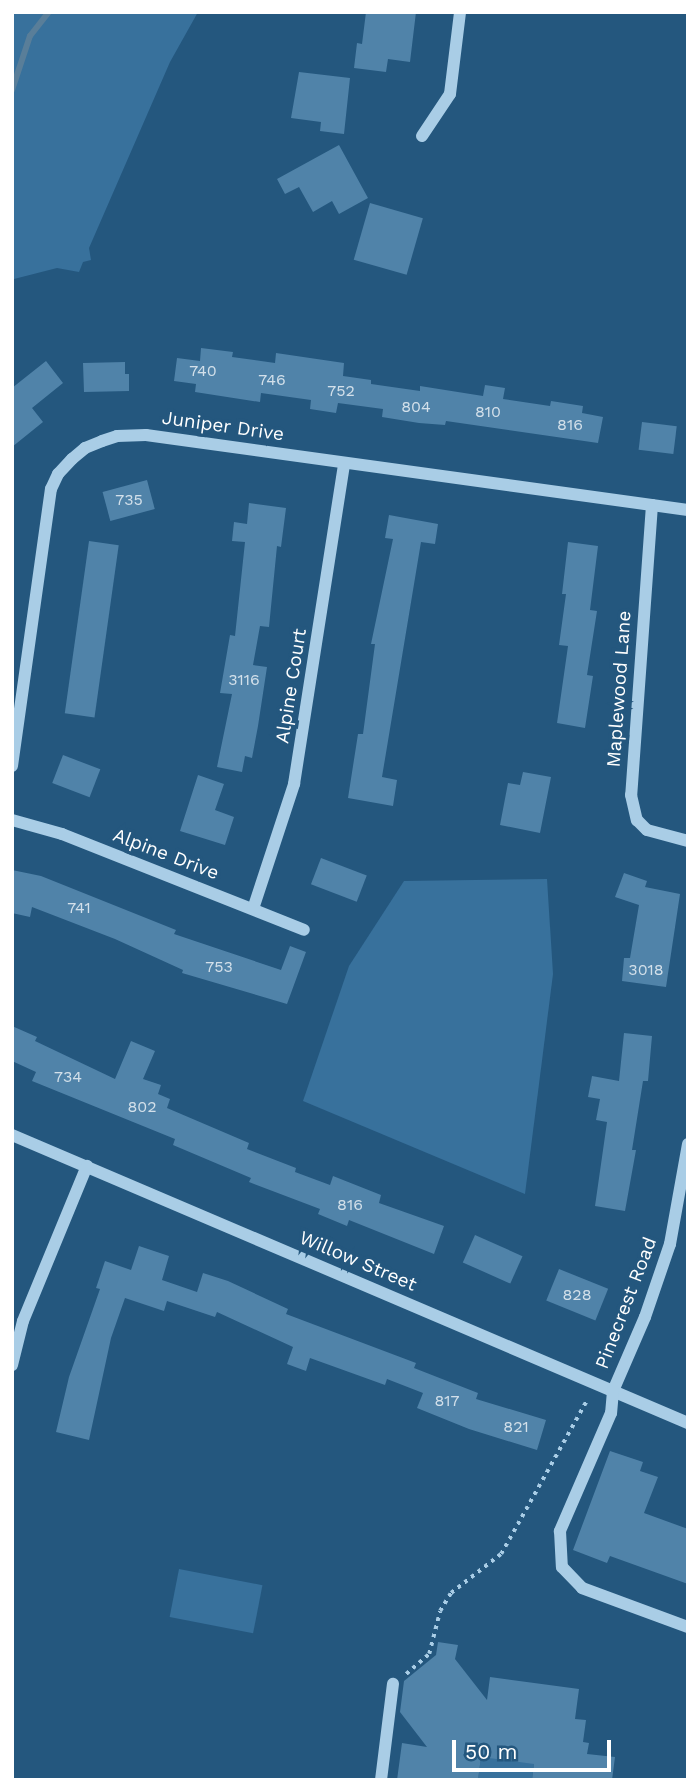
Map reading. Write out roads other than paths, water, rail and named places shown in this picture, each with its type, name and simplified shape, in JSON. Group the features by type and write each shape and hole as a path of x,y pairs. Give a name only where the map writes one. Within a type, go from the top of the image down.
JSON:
{"street":[{"path":"422,136 450,94 460,12"},
{"name":"Juniper Drive","path":"12,766 47,506 58,474 85,448 102,441 132,434 688,510"},
{"name":"Alpine Court","path":"253,909 294,784 344,463"},
{"name":"Maplewood Lane","path":"652,505 631,795 637,820 647,830 688,841"},
{"name":"Alpine Drive","path":"12,820 62,834 304,930"},
{"name":"Willow Street","path":"12,1135 688,1423"},
{"name":"Pinecrest Road","path":"688,1144 670,1244 613,1391 611,1413 560,1531 562,1567 583,1588 688,1627"},
{"path":"12,1365 23,1321 87,1166"},
{"path":"381,1780 393,1684"}],"waterway":[{"path":"12,90 30,36 49,12"}]}
